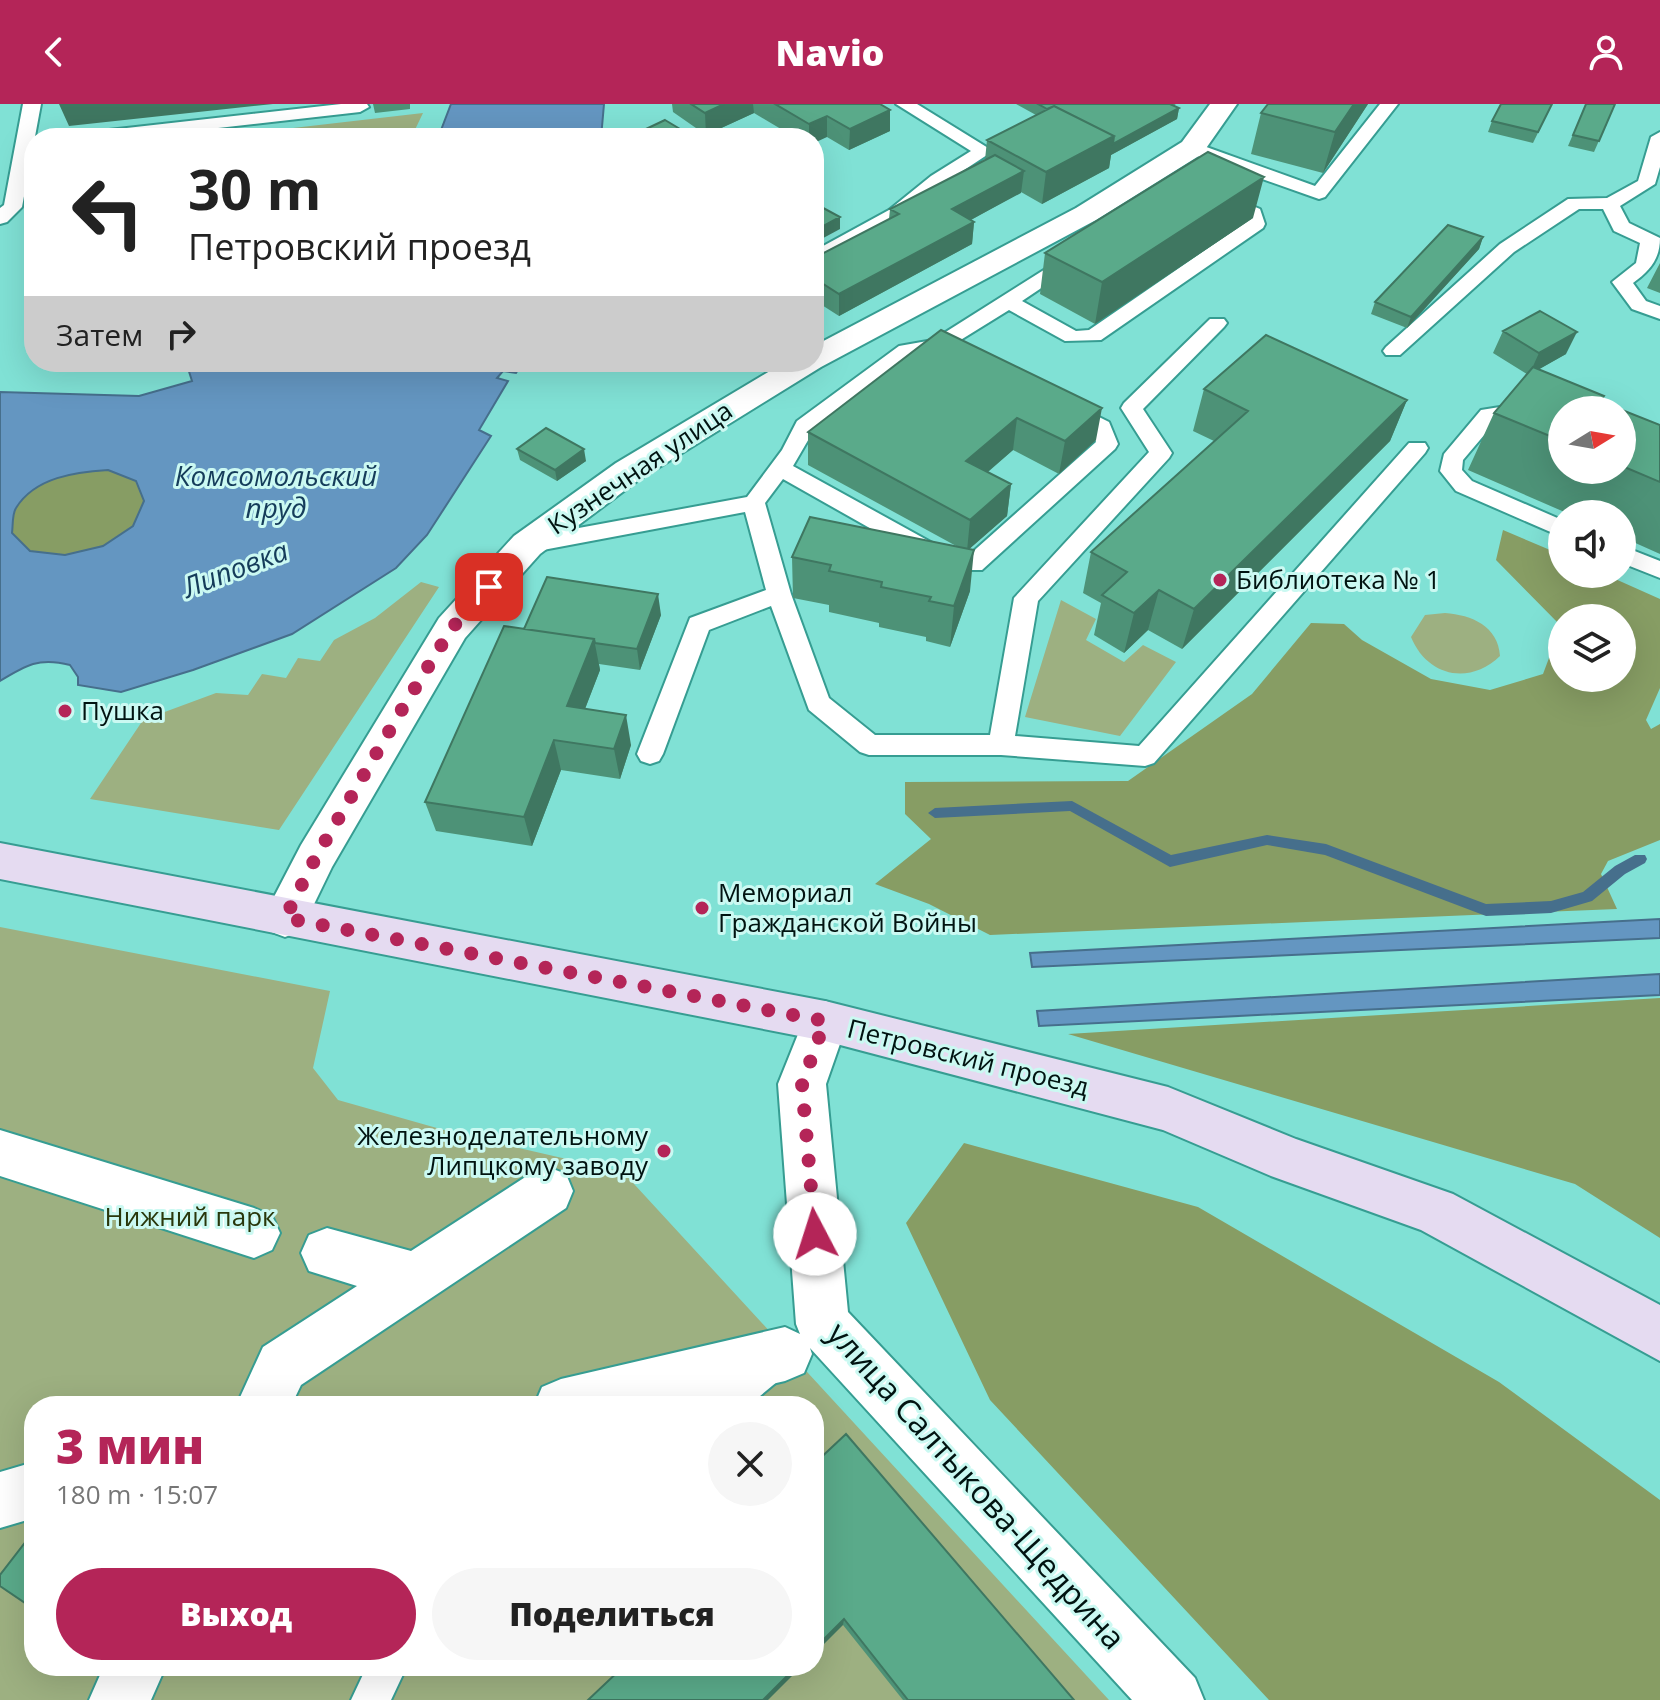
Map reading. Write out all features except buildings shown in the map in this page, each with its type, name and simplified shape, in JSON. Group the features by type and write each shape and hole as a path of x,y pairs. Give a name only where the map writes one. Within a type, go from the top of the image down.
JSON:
{"street":[{"name":"Кузнечная улица","path":"824,350 1086,214 1192,148 1224,104"},
{"name":"Кузнечная улица","path":"285,918 316,857 452,628 527,545 628,471 787,372"},
{"name":"Петровский проезд","path":"0,861 825,1021 1168,1109 1289,1160 1435,1211 1660,1334"},
{"name":"улица Салтыкова-Щедрина","path":"825,1021 802,1084 804,1339 1173,1700"},
{"path":"0,1153 254,1233"},
{"path":"268,1396 282,1366 548,1191"},
{"path":"327,1253 416,1278"},
{"path":"597,1396 804,1339"},
{"path":"0,1500 24,1493"},
{"path":"120,1700 131,1676"}],"lane":[{"path":"30,128 32,104"},
{"path":"824,254 896,214 937,180 984,151 905,104"},
{"path":"1192,148 1319,193 1389,104"},
{"path":"172,128 360,107"},
{"path":"1393,351 1507,248 1575,203 1610,204 1646,184 1660,137"},
{"path":"0,218 13,207 24,164"},
{"path":"1008,301 1072,337 1094,336 1256,224 1253,213 1200,188"},
{"path":"1610,204 1621,227 1655,243 1645,265 1622,282 1639,305 1660,313"},
{"path":"527,545 754,503 778,467 800,443 805,426 818,416 906,350 939,345 1089,250"},
{"path":"1001,745 1026,598 1161,453 1132,408 1217,323"},
{"path":"939,345 966,358"},
{"path":"778,467 952,564 974,564 1107,444 1101,427 1047,400"},
{"path":"1548,422 1525,410 1489,415 1452,459 1451,471 1464,486 1548,523"},
{"path":"754,503 779,594 818,703 869,745 1001,745 1145,756 1417,448"},
{"path":"1636,560 1660,570"},
{"path":"650,754 699,624 779,594"},
{"path":"733,1396 804,1339"},
{"path":"370,1700 383,1676"}],"green space":[{"path":"423,113 416,128 293,128"},
{"path":"108,470 136,481 144,501 133,526 103,546 65,556 30,551 12,533 15,511 34,489 57,478"},
{"path":"1503,530 1548,549 1548,588 1635,588 1660,599 1660,688 1646,720 1651,729 1660,724 1660,840 1608,861 1601,874 1617,909 990,935 929,904 875,884 931,839 905,814 905,782 1128,781 1252,694 1311,623 1344,624 1362,640 1431,679 1490,690 1543,674 1548,661 1548,692 1636,692 1636,604 1548,604 1548,613 1496,560"},
{"path":"421,582 439,587 279,830 90,799 143,720 216,693 248,695 262,674 286,678 298,658 320,661 334,640 375,618"},
{"path":"1061,600 1096,619 1086,640 1124,662 1143,645 1176,662 1120,736 1025,717"},
{"path":"1445,613 1465,616 1482,624 1494,637 1500,656 1475,671 1462,673 1438,668 1427,661 1411,637 1425,615"},
{"name":"Нижний парк","path":"0,927 330,991 313,1068 338,1100 458,1134 623,1172 1109,1700 0,1700"},
{"path":"1660,998 1660,1238 1575,1184 1068,1034"},
{"path":"964,1143 1198,1207 1499,1382 1660,1500 1660,1700 1269,1700 990,1400 906,1223"}],"water":[{"path":"451,104 604,104 602,128 442,128"},
{"name":"Комсомольский пруд","path":"189,372 502,372 497,378 508,381 479,430 491,436 427,535 396,568 292,634 121,692 78,685 78,677 70,665 50,662 33,664 0,681 0,392 139,396 192,381","holes":["108,470 136,481 144,501 133,526 103,546 65,555 30,551 12,533 16,508 24,498 34,489 57,478"]},
{"path":"1660,919 1660,938 1032,967 1030,953"},
{"path":"1660,974 1660,995 1039,1026 1037,1011"}],"waterway":[{"path":"935,813 1072,806 1170,861 1267,840 1326,850 1486,910 1551,907 1587,897 1620,870 1640,859"}],"place":[{"name":"Библиотека № 1","path":"1220,580"},
{"name":"Пушка","path":"65,711"},
{"name":"Мемориал Гражданской Войны","path":"702,908"},
{"name":"Железноделательному Липцкому заводу","path":"664,1151"}],"route":[{"path":"489,587 452,628 316,857 285,918 825,1021 802,1084 815,1234"}],"water label":[{"name":"Липовка","path":"235,569"}]}
